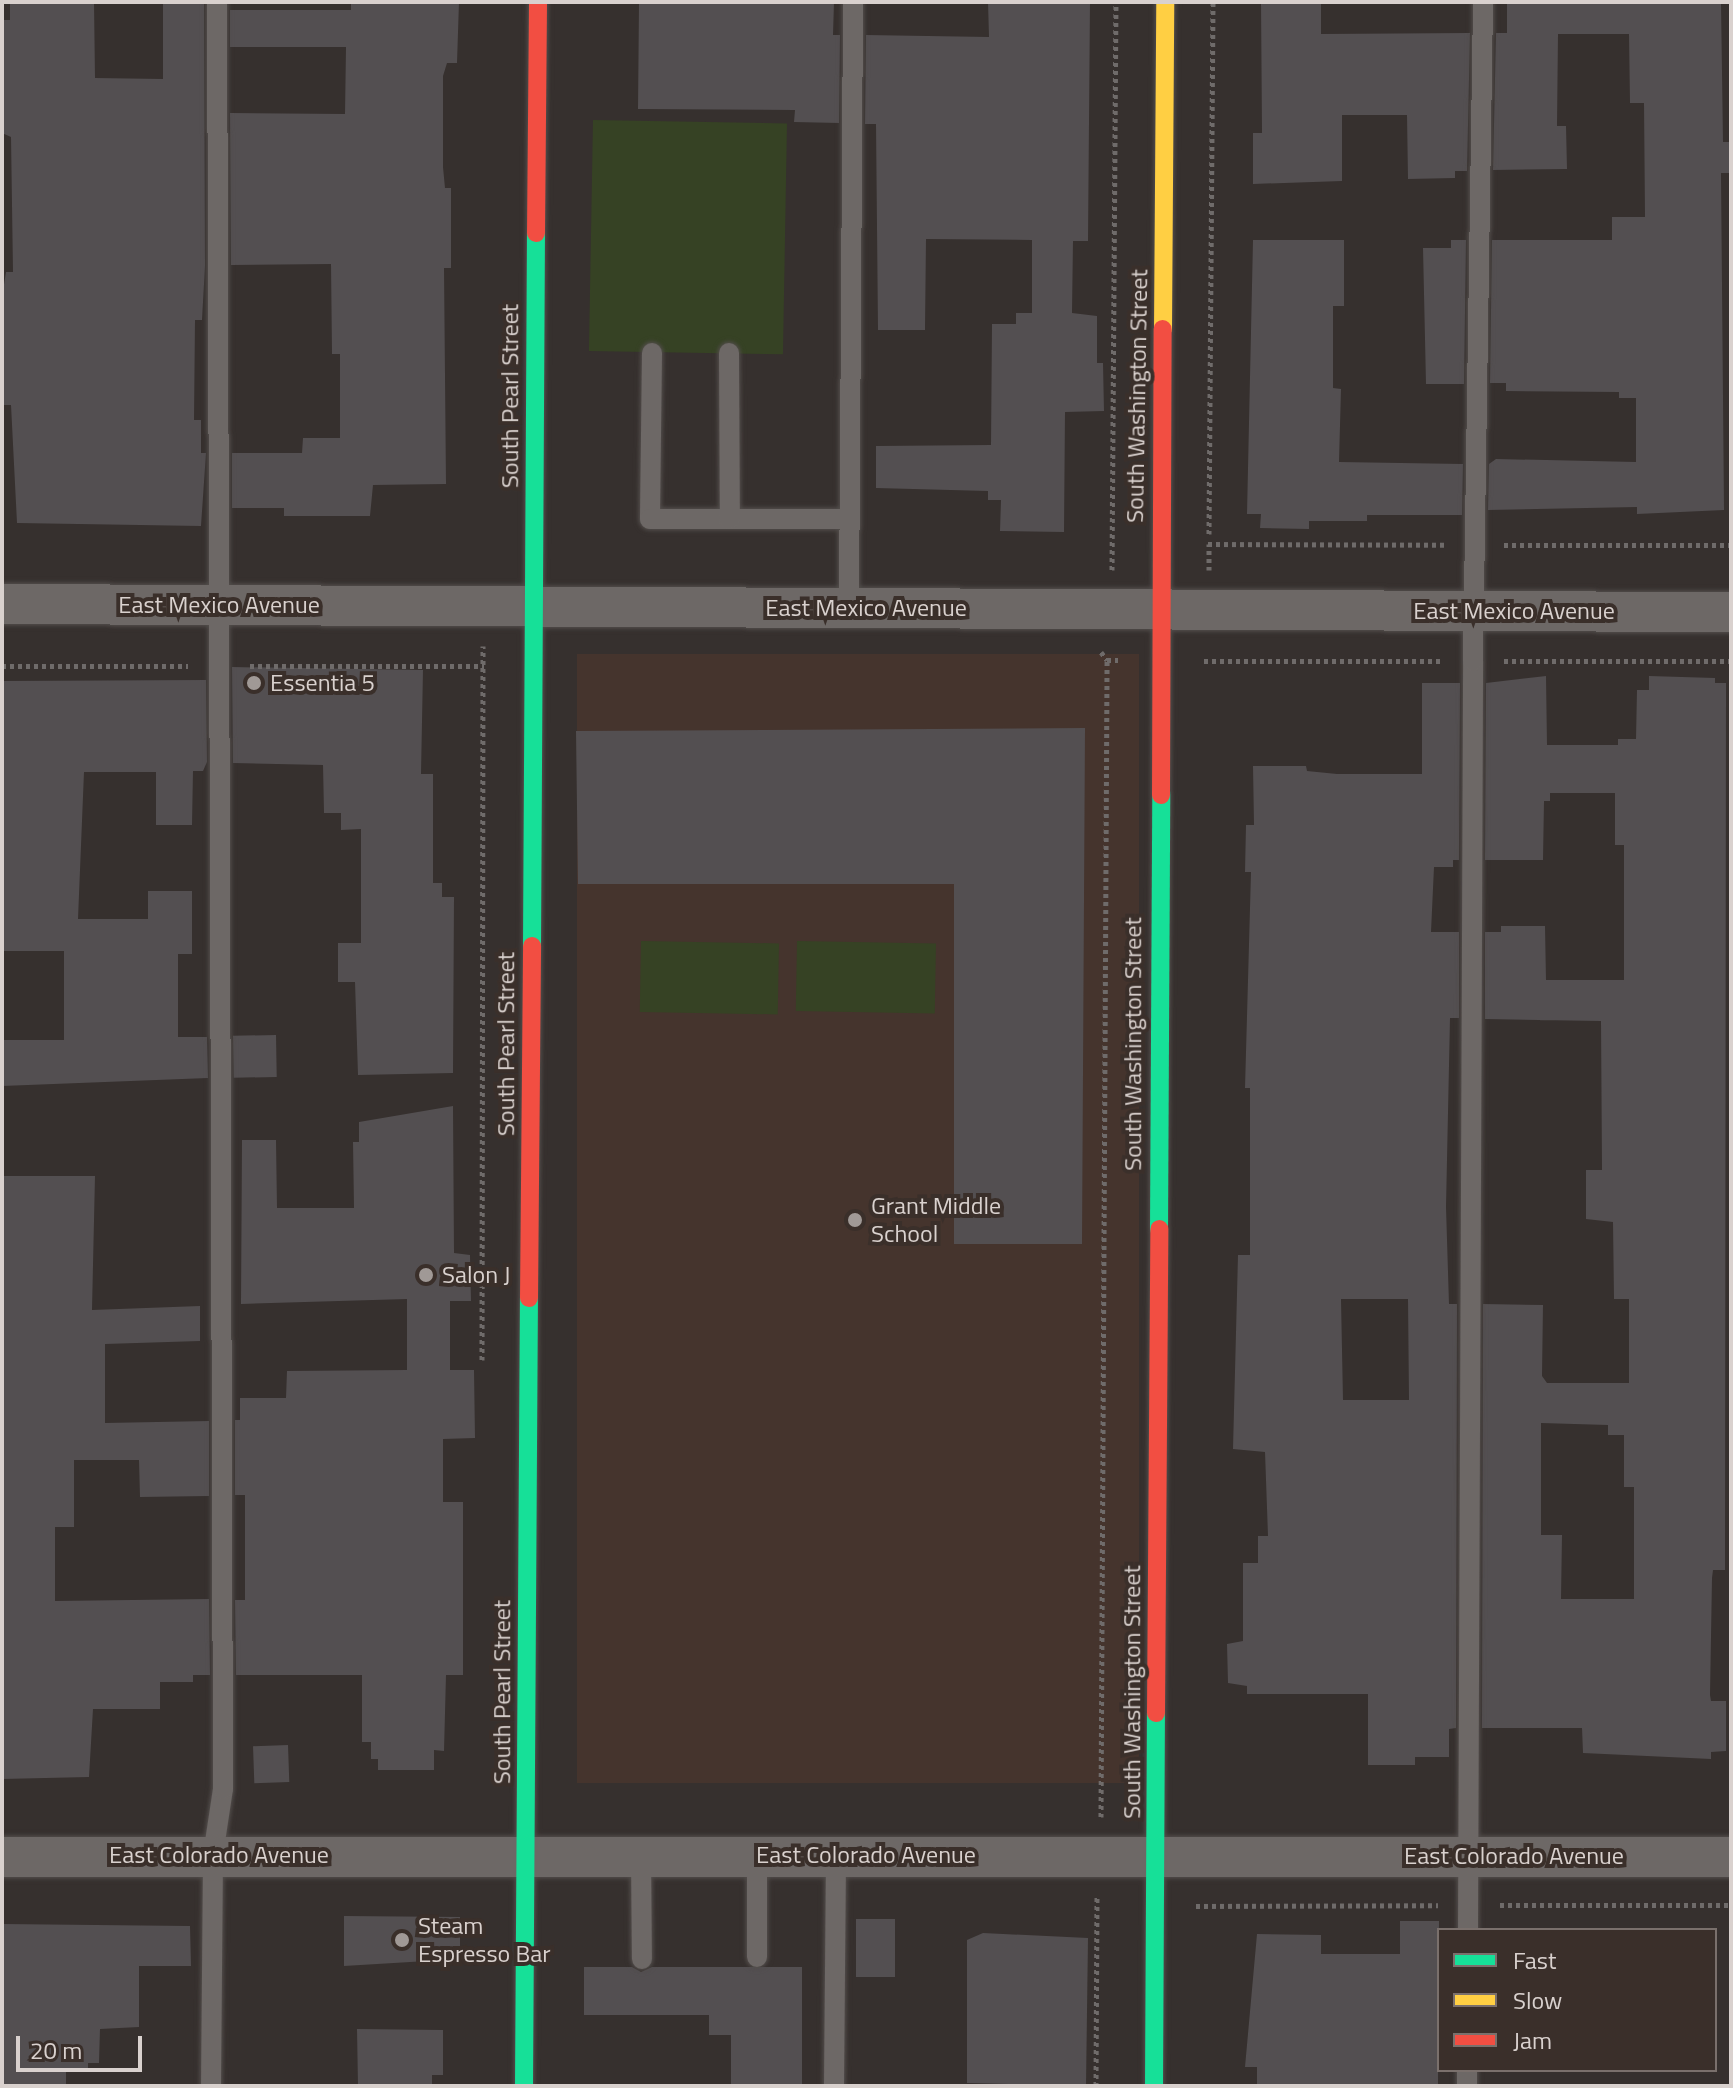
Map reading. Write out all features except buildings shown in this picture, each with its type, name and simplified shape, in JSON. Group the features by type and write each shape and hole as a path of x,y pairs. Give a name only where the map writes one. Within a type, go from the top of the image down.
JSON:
{"street":[{"name":"South Pearl Street","path":"524,2086 538,2"},
{"name":"South Washington Street","path":"1154,2086 1158,610 1165,2"},
{"name":"East Mexico Avenue","path":"2,604 1731,612"},
{"name":"East Colorado Avenue","path":"2,1857 525,1854 1731,1857"}],"lane":[{"path":"211,2086 213,1855 223,1789 215,605 217,2"},
{"path":"849,608 853,2"},
{"path":"1468,1928 1474,611 1483,2"},
{"path":"652,353 650,519 850,519"},
{"path":"729,353 730,519"},
{"path":"641,1854 642,1959"},
{"path":"757,1855 757,1957"},
{"path":"834,2086 836,1855"}],"path":[{"path":"1112,575 1116,2"},
{"path":"1209,575 1213,2"},
{"path":"482,1378 483,639"},
{"path":"1092,641 1107,660"},
{"path":"1101,1818 1108,647"},
{"path":"1107,660 1127,660"},
{"path":"1096,2086 1098,1879"}],"shaded area":[{"name":"Grant Middle School","path":"577,654 1139,654 1139,1783 577,1783"}],"green space":[{"path":"593,120 787,123 783,354 589,351"},
{"path":"641,941 779,943 778,1014 640,1012"},
{"path":"797,941 936,943 935,1013 796,1011"}],"traffic: fast":[{"path":"532,946 536,233"},
{"path":"1159,1229 1161,795"},
{"path":"524,2086 529,1298"},
{"path":"1154,2086 1156,1713"}],"traffic: slow":[{"path":"1163,329 1165,2"}],"traffic: jam":[{"path":"536,233 538,2"},
{"path":"1161,795 1163,329"},
{"path":"529,1298 532,946"},
{"path":"1156,1713 1159,1229"}],"place":[{"name":"Essentia 5","path":"254,683"},
{"name":"Grant Middle School","path":"855,1220"},
{"name":"Salon J","path":"426,1275"},
{"name":"Steam Espresso Bar","path":"402,1940"}]}
